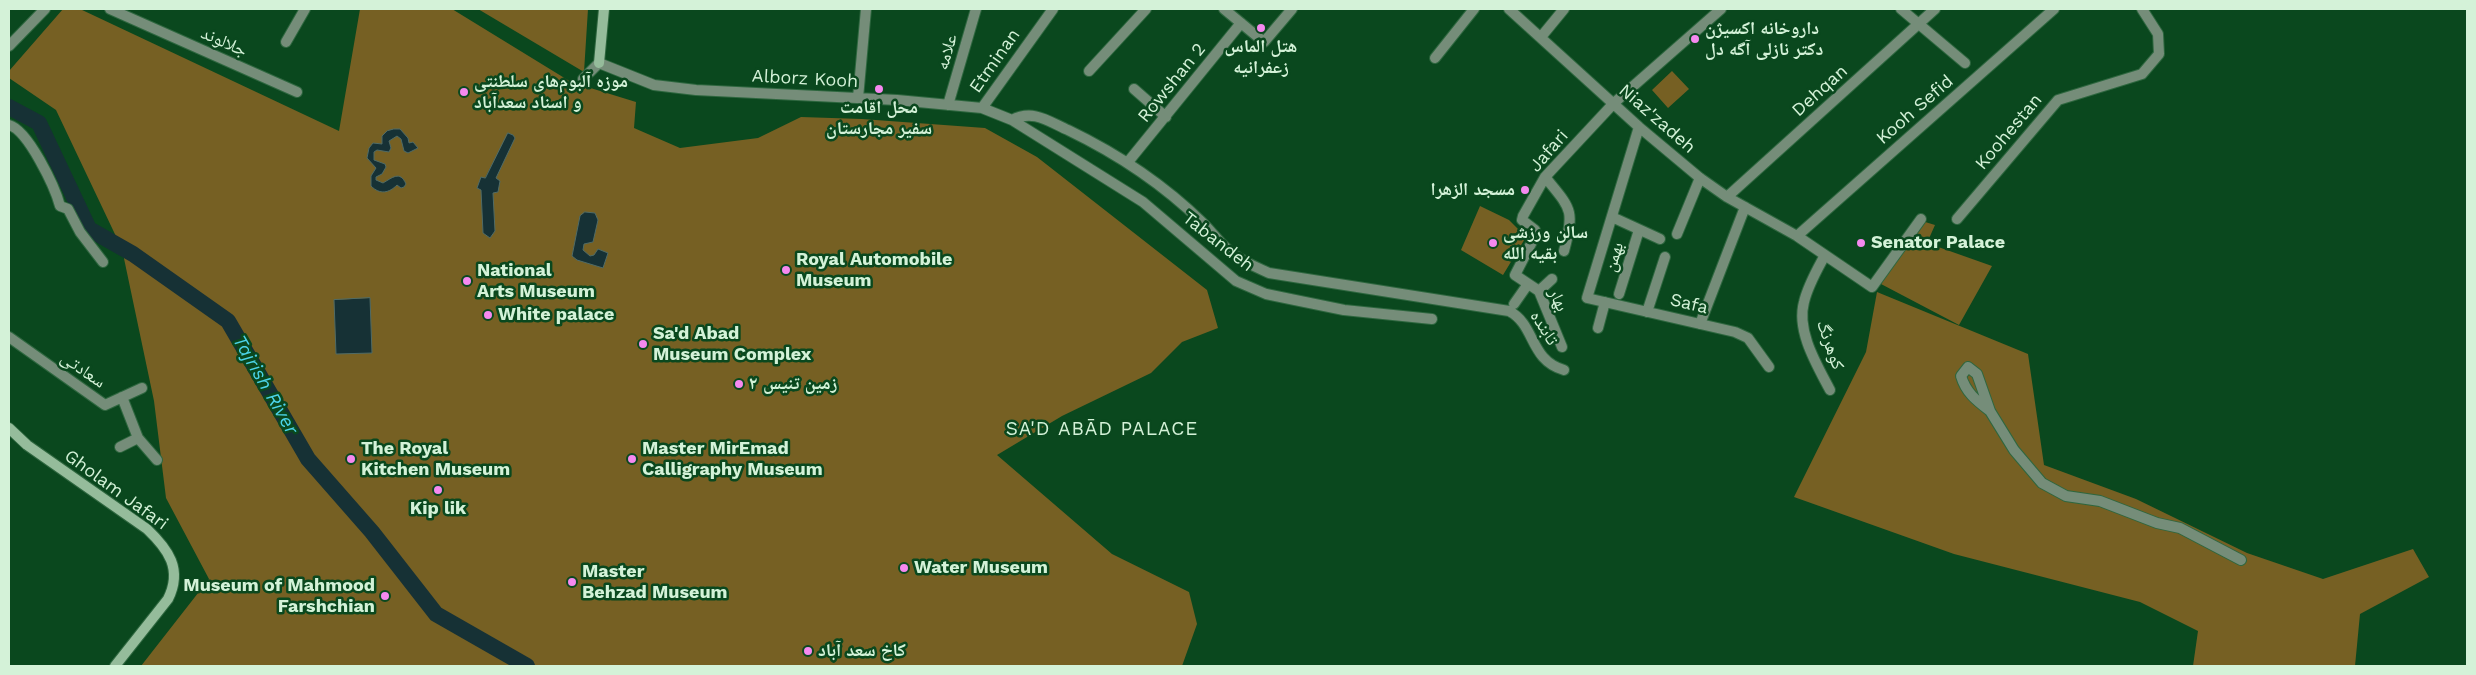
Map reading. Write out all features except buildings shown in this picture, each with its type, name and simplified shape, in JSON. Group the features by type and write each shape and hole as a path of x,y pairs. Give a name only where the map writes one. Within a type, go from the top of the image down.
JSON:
{"main road":[{"path":"599,63 604,9"},
{"name":"Gholam Jafari","path":"9,428 27,445 147,529 164,545 169,555 174,573 173,588 168,599 115,666"}],"street":[{"path":"9,46 45,9"},
{"name":"جلالوند","path":"110,9 297,92"},
{"path":"286,42 305,9"},
{"path":"858,98 866,9"},
{"name":"علامه","path":"948,105 976,9"},
{"name":"Etminan","path":"982,108 1052,9"},
{"path":"1090,71 1146,9"},
{"path":"1224,9 1264,42 1292,9"},
{"path":"1435,58 1474,9"},
{"name":"Niaz'zadeh","path":"1510,9 1639,127 1700,178 1727,197 1796,236 1872,287 1920,220"},
{"path":"1541,37 1564,9"},
{"name":"Jafari","path":"1515,275 1536,234 1535,230 1522,220 1545,177 1614,104 1721,9"},
{"path":"1902,9 1965,63"},
{"name":"Dehqan","path":"1727,197 1935,9"},
{"name":"Kooh Sefid","path":"1796,236 2054,9"},
{"name":"Koohestan","path":"1957,219 2058,100 2142,74 2159,54 2158,34 2144,9"},
{"name":"Rowshan 2","path":"1128,162 1241,24"},
{"path":"584,79 599,63"},
{"name":"Alborz Kooh","path":"599,63 654,85 696,90 858,98 982,108 1012,120"},
{"path":"1134,89 1166,117"},
{"name":"تابنده","path":"1012,120 1024,114 1038,116 1091,141 1128,162 1151,178 1196,217 1230,252 1245,262 1269,273 1353,288 1494,307 1517,315 1543,359 1553,367 1564,370"},
{"name":"Tabandeh","path":"1012,120 1143,202 1236,281 1266,294 1344,310 1432,319"},
{"path":"9,125 14,126 44,168 54,186 60,206 68,209 80,232 103,262"},
{"path":"1639,127 1612,218 1660,239"},
{"path":"1545,177 1571,213 1571,225 1564,251"},
{"path":"1677,234 1700,178"},
{"path":"1700,324 1745,207"},
{"name":"Safa","path":"1612,218 1587,298 1735,332 1748,338 1769,367"},
{"name":"بهمن","path":"1619,294 1639,230"},
{"name":"کوهرنگ","path":"1825,256 1811,282 1803,304 1804,325 1816,363 1830,390"},
{"path":"1647,312 1666,257"},
{"name":"بهار","path":"1515,275 1538,291 1562,347"},
{"path":"1538,291 1552,279"},
{"path":"1514,304 1528,284"},
{"path":"1598,328 1605,302"},
{"name":"سعادتی","path":"9,337 104,405 142,388"},
{"path":"122,397 138,438 157,460"},
{"path":"1990,411 2014,450 2042,483 2066,496 2100,501 2157,523 2180,528 2241,560"},
{"path":"120,447 138,438"}],"shaded area":[{"name":"Sa'd Abad Museum Complex","path":"63,9 80,9 339,131 360,9 452,9 571,82 636,102 634,128 680,148 758,138 801,117 862,119 985,128 1037,157 1207,290 1218,328 1182,342 1151,373 1062,416 997,455 1112,554 1189,592 1197,624 1182,666 141,666 209,579 166,498 154,401 122,249 56,110 9,78 9,71"},
{"path":"478,9 588,9 584,72"},
{"path":"1672,71 1689,89 1668,108 1652,90"},
{"name":"سالن ورزشی بقیه الله","path":"1480,206 1509,220 1526,237 1503,275 1461,250"},
{"path":"1922,221 1935,225 1927,243 1992,266 1959,325 1881,284"},
{"path":"1877,292 2028,354 2044,465 2136,499 2247,553 2323,579 2413,549 2429,577 2360,614 2355,666 2193,666 2198,631 2140,602 1954,554 1794,497 1866,352"}],"water":[{"path":"400,129 408,138 409,143 413,142 418,148 408,153 404,151 401,139 397,136 389,141 391,148 389,152 377,150 374,152 374,160 385,164 386,167 382,174 376,177 376,180 383,183 398,176 406,184 401,188 397,185 391,190 381,192 371,186 371,176 376,168 367,158 369,148 373,143 382,144 382,136 387,131"},
{"path":"508,133 515,138 496,178 500,181 498,192 493,193 495,231 490,238 483,233 481,190 477,188 481,177 485,178"},
{"path":"585,212 595,213 598,220 593,242 584,244 583,250 590,256 594,255 598,249 608,253 603,268 577,260 572,256 580,216"},
{"path":"370,298 372,353 336,354 334,300"}],"waterway":[{"name":"Tajrish River","path":"9,107 39,123 89,229 133,254 228,321 308,459 372,532 436,614 527,666"}],"place":[{"name":"هتل الماس زعفرانیه","path":"1261,28"},
{"name":"داروخانه اکسیژن دکتر نازلی آگه دل","path":"1695,39"},
{"name":"محل اقامت سفیر مجارستان","path":"879,89"},
{"name":"موزه آلبوم‌های سلطنتی و اسناد سعدآباد","path":"464,92"},
{"name":"مسجد الزهرا","path":"1525,190"},
{"name":"سالن ورزشی بقیه الله","path":"1493,243"},
{"name":"Senator Palace","path":"1861,243"},
{"name":"Royal Automobile Museum","path":"786,270"},
{"name":"National Arts Museum","path":"467,281"},
{"name":"White palace","path":"488,315"},
{"name":"Sa'd Abad Museum Complex","path":"643,344"},
{"name":"زمین تنیس ۲","path":"739,384"},
{"name":"The Royal Kitchen Museum","path":"351,459"},
{"name":"Master MirEmad Calligraphy Museum","path":"632,459"},
{"name":"Kip lik","path":"438,490"},
{"name":"Water Museum","path":"904,568"},
{"name":"Master Behzad Museum","path":"572,582"},
{"name":"Museum of Mahmood Farshchian","path":"385,596"},
{"name":"کاخ سعد آباد","path":"808,651"}],"district":[{"name":"SA'D ABĀD PALACE","path":"1102,429"}]}
